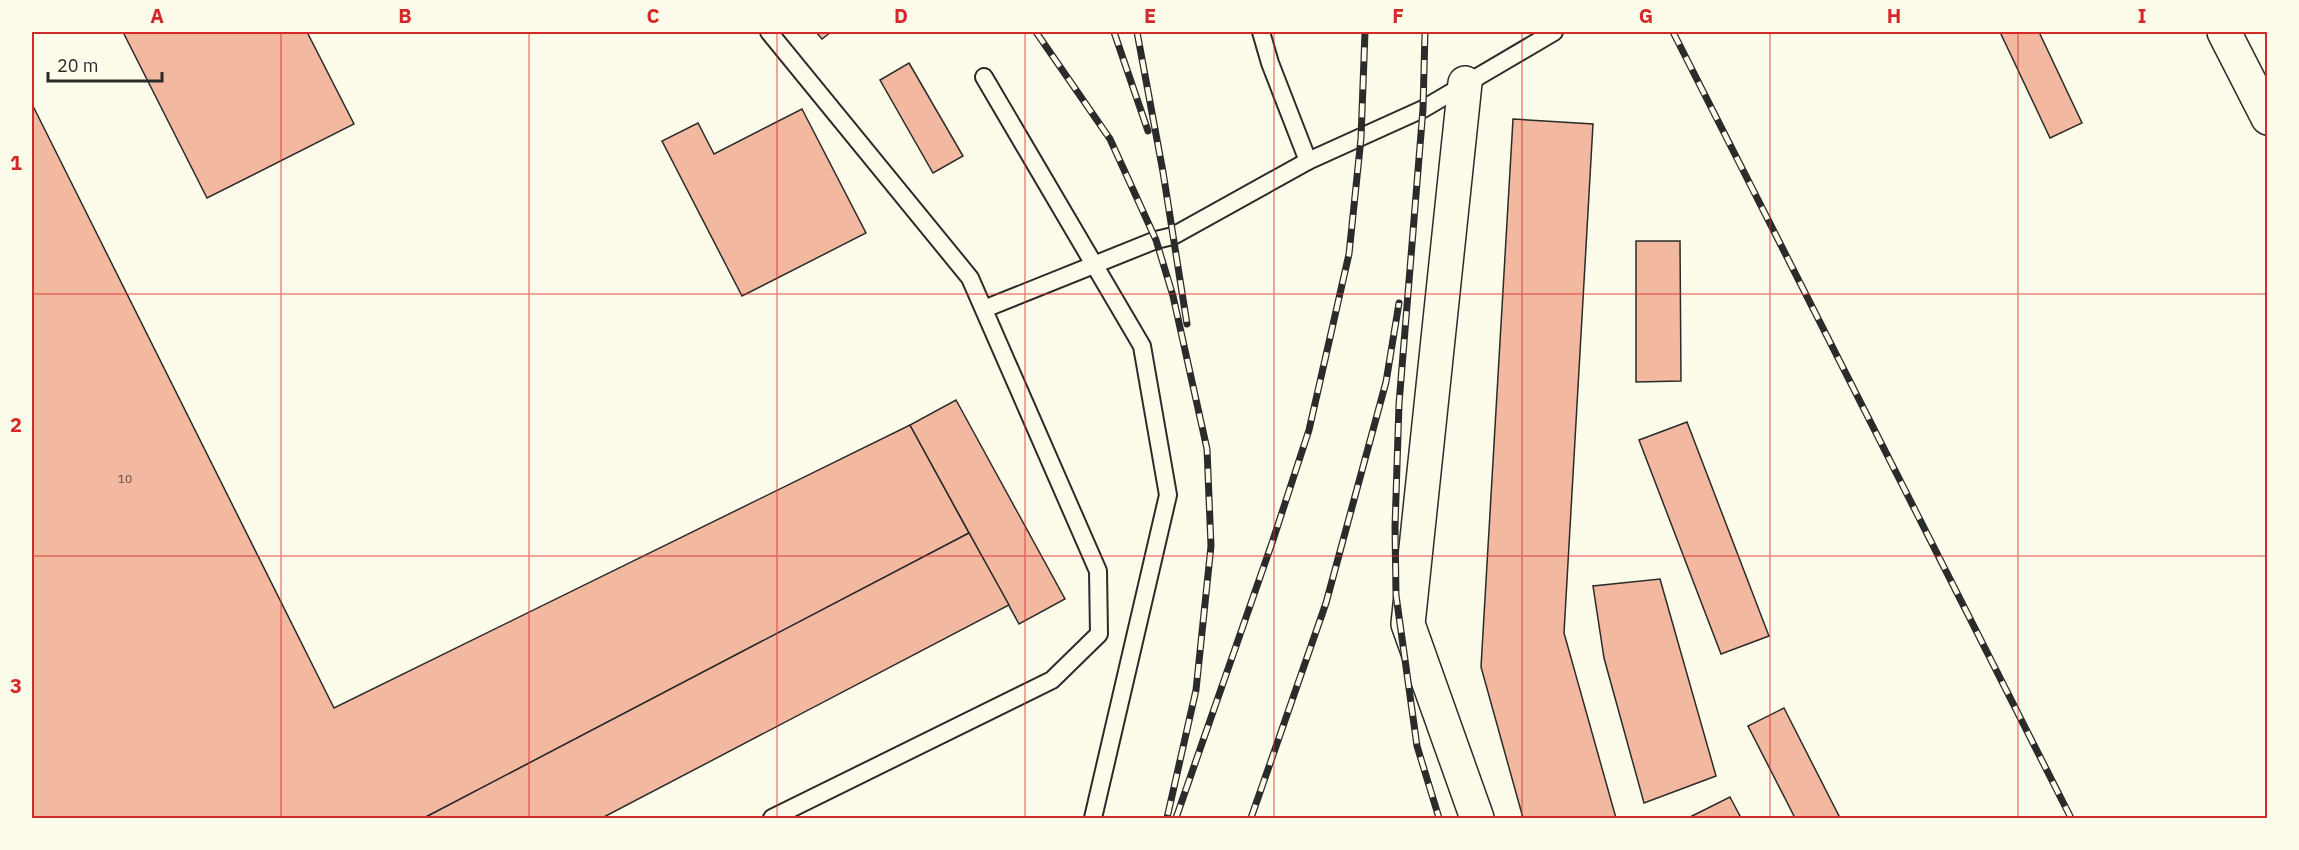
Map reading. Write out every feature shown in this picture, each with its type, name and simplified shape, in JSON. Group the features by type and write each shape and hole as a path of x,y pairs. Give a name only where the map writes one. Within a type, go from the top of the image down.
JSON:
{"street":[{"path":"2224,32 2268,118"},
{"path":"1465,83 1408,624 1477,819"}],"lane":[{"path":"769,32 970,278 1098,570 1099,634 1052,680 772,819"},
{"path":"1261,32 1270,63 1308,161"},
{"path":"984,309 1156,240 1173,236 1308,161 1423,109 1554,32"},
{"path":"984,77 1142,346 1168,495 1093,819"}],"building":[{"path":"123,32 307,32 354,124 207,198"},
{"path":"816,32 831,32 822,39"},
{"path":"2000,32 2039,32 2082,123 2050,138"},
{"path":"909,63 963,156 933,173 880,80"},
{"path":"32,104 334,708 910,425 969,533 424,818 32,818"},
{"path":"802,109 866,233 742,296 662,141 698,123 714,154"},
{"path":"1513,119 1593,124 1564,633 1616,818 1523,818 1481,667"},
{"path":"1636,241 1680,241 1681,381 1636,382"},
{"path":"956,400 1065,599 1019,624 910,425"},
{"path":"1687,422 1769,636 1721,654 1639,440"},
{"path":"969,533 1009,605 602,818 424,818"},
{"path":"1660,579 1716,776 1644,803 1604,658 1593,586"},
{"path":"1784,708 1840,818 1795,818 1748,726"},
{"path":"1730,797 1741,818 1688,818"}],"railway":[{"path":"1036,32 1110,139 1156,240 1173,296 1207,449 1211,546 1196,690 1167,818"},
{"path":"1114,32 1148,131"},
{"path":"1137,32 1163,172 1187,324"},
{"path":"1176,818 1309,430 1349,254 1361,138 1365,32"},
{"path":"1425,32 1423,109 1399,404 1395,527 1396,595 1417,746 1439,818"},
{"path":"1673,32 2071,818"},
{"path":"1251,818 1326,603 1386,382 1399,303"}]}
